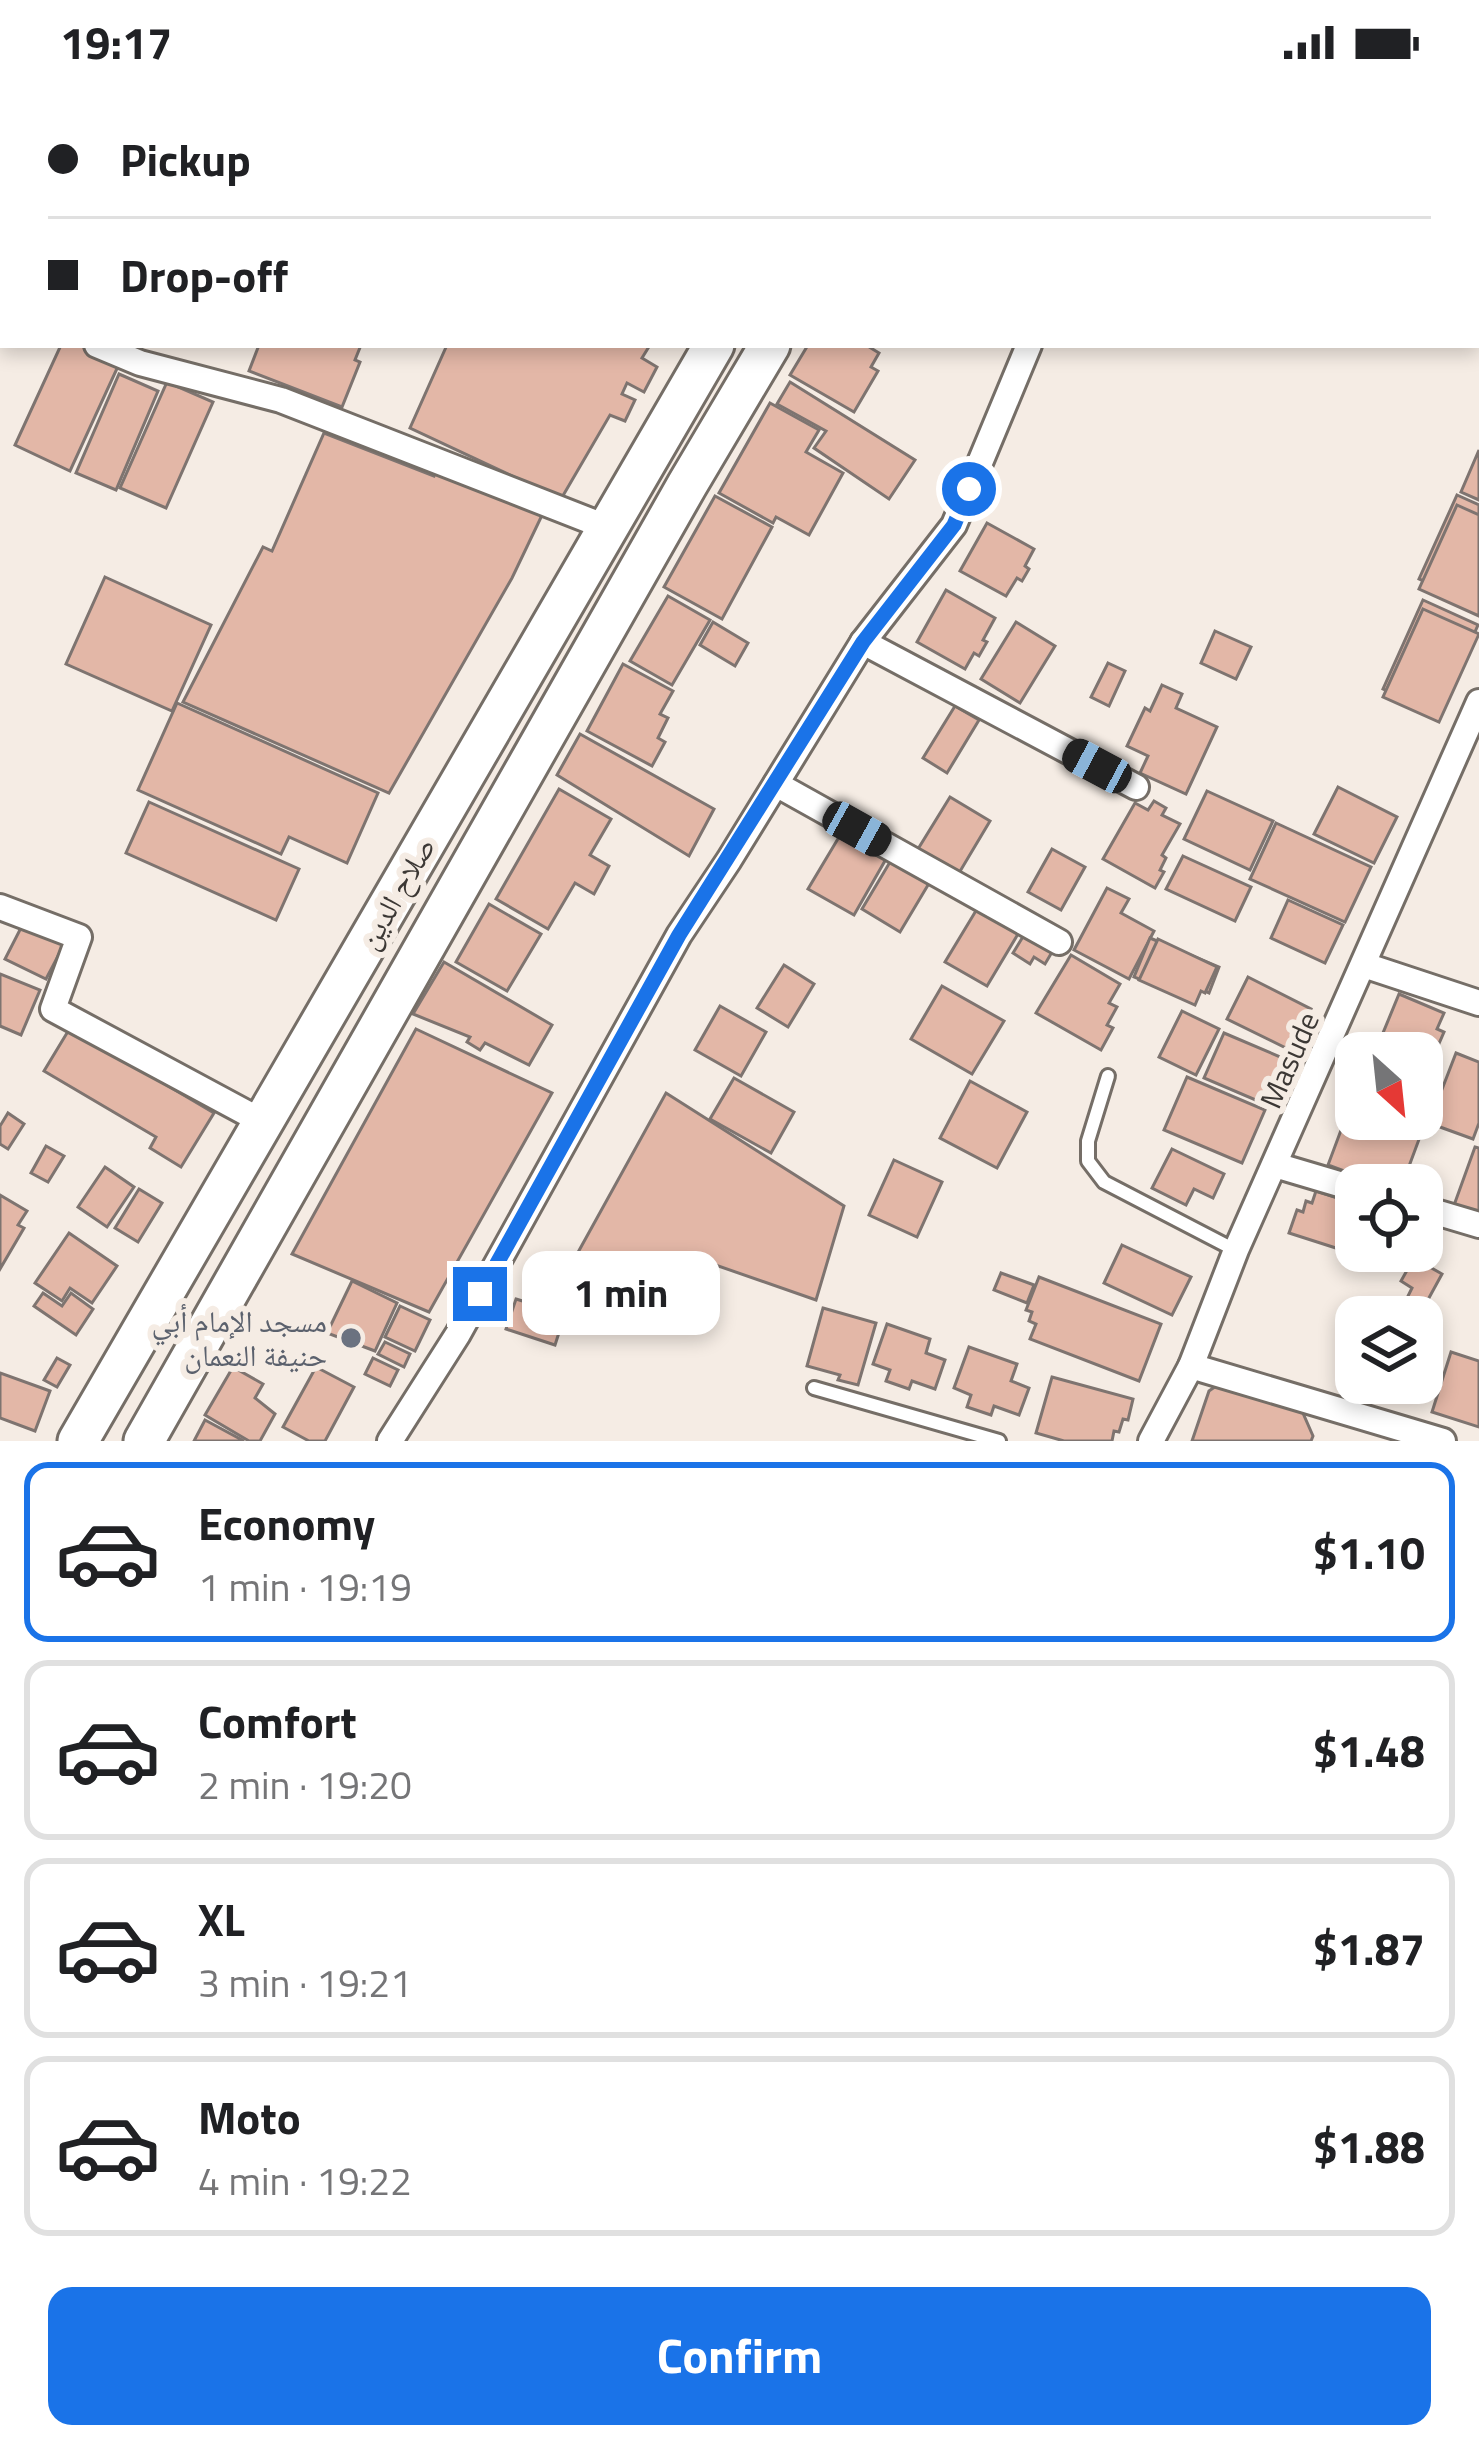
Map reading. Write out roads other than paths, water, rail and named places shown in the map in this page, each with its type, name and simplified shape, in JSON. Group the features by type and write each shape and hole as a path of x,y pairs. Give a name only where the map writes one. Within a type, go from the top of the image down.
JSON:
{"highway":[{"name":"صلاح الدين","path":"78,1441 712,348"},
{"name":"صلاح الدين","path":"144,1441 768,348"}],"street":[{"path":"104,348 140,363 281,400 606,526"},
{"path":"390,1441 458,1334 679,935 863,642 954,525 1027,348"},
{"path":"863,642 1136,787"},
{"name":"Masude","path":"1151,1441 1191,1366 1236,1250 1479,702"},
{"path":"776,784 1059,942"},
{"path":"0,907 79,937 53,1009 265,1123"},
{"path":"1364,965 1479,1003"},
{"path":"1275,1165 1335,1183"},
{"path":"1443,1214 1479,1225"},
{"path":"1191,1366 1443,1441"}],"lane":[{"path":"1108,1076 1088,1141 1088,1161 1103,1182 1236,1250"},
{"path":"814,1388 999,1441"}],"place":[{"name":"مسجد الإمام أبي حنيفة النعمان","path":"351,1338"}]}
